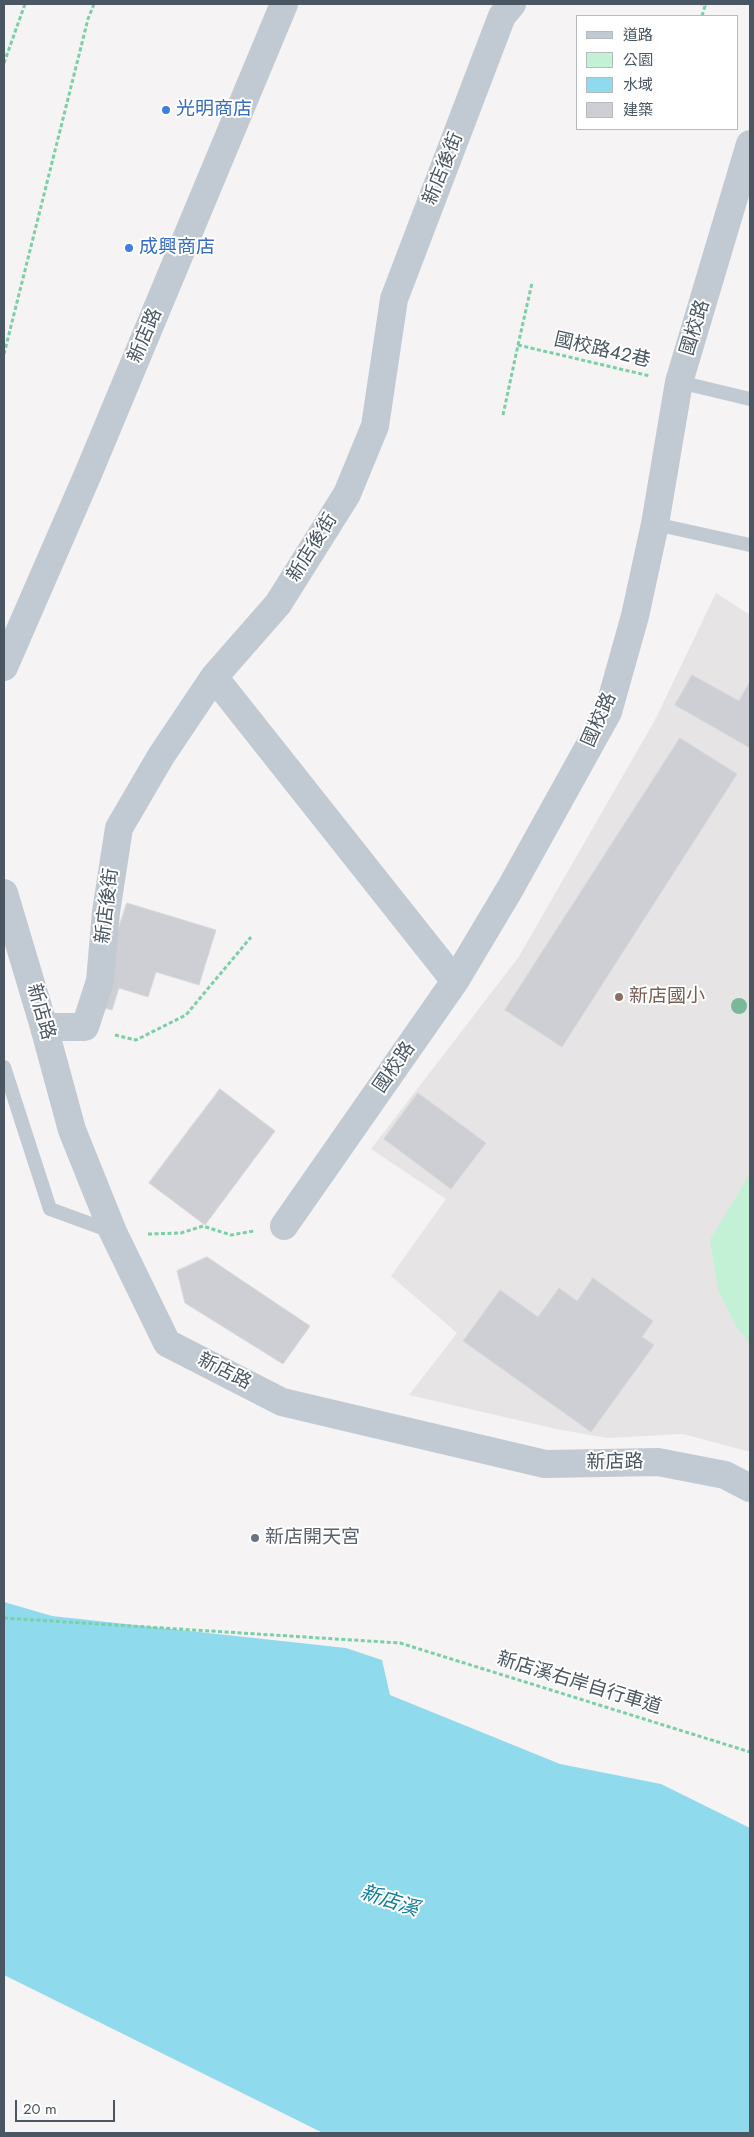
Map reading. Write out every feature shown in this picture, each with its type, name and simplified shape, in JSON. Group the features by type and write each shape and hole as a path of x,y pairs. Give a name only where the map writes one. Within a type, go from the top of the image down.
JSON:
{"street":[{"name":"新店路","path":"4,667 88,474 284,4"},
{"name":"新店後街","path":"85,1027 100,981 106,912 119,828 161,756 214,677 278,604 347,494 376,426 394,299 502,16 512,4"},
{"name":"國校路","path":"284,1226 456,982 608,712 635,616 655,524 680,382 750,148"},
{"path":"214,677 456,982"},
{"name":"新店路","path":"4,893 72,1130 113,1232 167,1343 282,1402 545,1464 658,1462 725,1475 750,1488"},
{"path":"44,1027 85,1027"}],"lane":[{"path":"680,382 750,399"},
{"path":"655,524 750,545"},
{"path":"4,1067 50,1209 113,1232"}],"path":[{"path":"4,63 25,4"},
{"path":"4,354 88,19 94,4"},
{"path":"702,4 705,6 702,15"},
{"path":"503,415 532,284"},
{"name":"國校路42巷","path":"518,345 680,382"},
{"path":"85,1027 136,1040 186,1016 251,937"},
{"path":"113,1232 144,1238 150,1233 181,1233 203,1226 230,1235 284,1226"},
{"name":"新店溪右岸自行車道","path":"4,1618 400,1643 750,1752"}],"shaded area":[{"name":"新店國小","path":"716,593 750,615 750,1452 683,1434 607,1438 556,1429 409,1395 457,1333 391,1276 446,1199 371,1149 518,958 655,720"}],"green space":[{"path":"750,1174 750,1343 736,1326 718,1289 710,1240"}],"water":[{"name":"新店溪","path":"4,1602 52,1616 346,1648 382,1660 390,1695 560,1764 661,1784 750,1828 750,2133 323,2133 4,1975"}],"building":[{"path":"692,675 739,701 750,681 750,748 675,705"},
{"path":"680,738 737,774 562,1047 505,1010"},
{"path":"127,903 216,930 199,985 156,972 148,997 119,988 112,1010 93,1005"},
{"path":"220,1089 275,1131 205,1225 149,1183"},
{"path":"418,1093 486,1143 451,1189 384,1139"},
{"path":"207,1257 310,1326 283,1364 185,1303 177,1271"},
{"path":"593,1278 653,1321 642,1337 654,1345 591,1432 463,1341 500,1290 538,1317 559,1288 577,1301"}],"place":[{"name":"光明商店","path":"166,110"},
{"name":"成興商店","path":"129,248"},
{"name":"新店國小","path":"619,997"},
{"name":"新店開天宮","path":"255,1538"}]}
